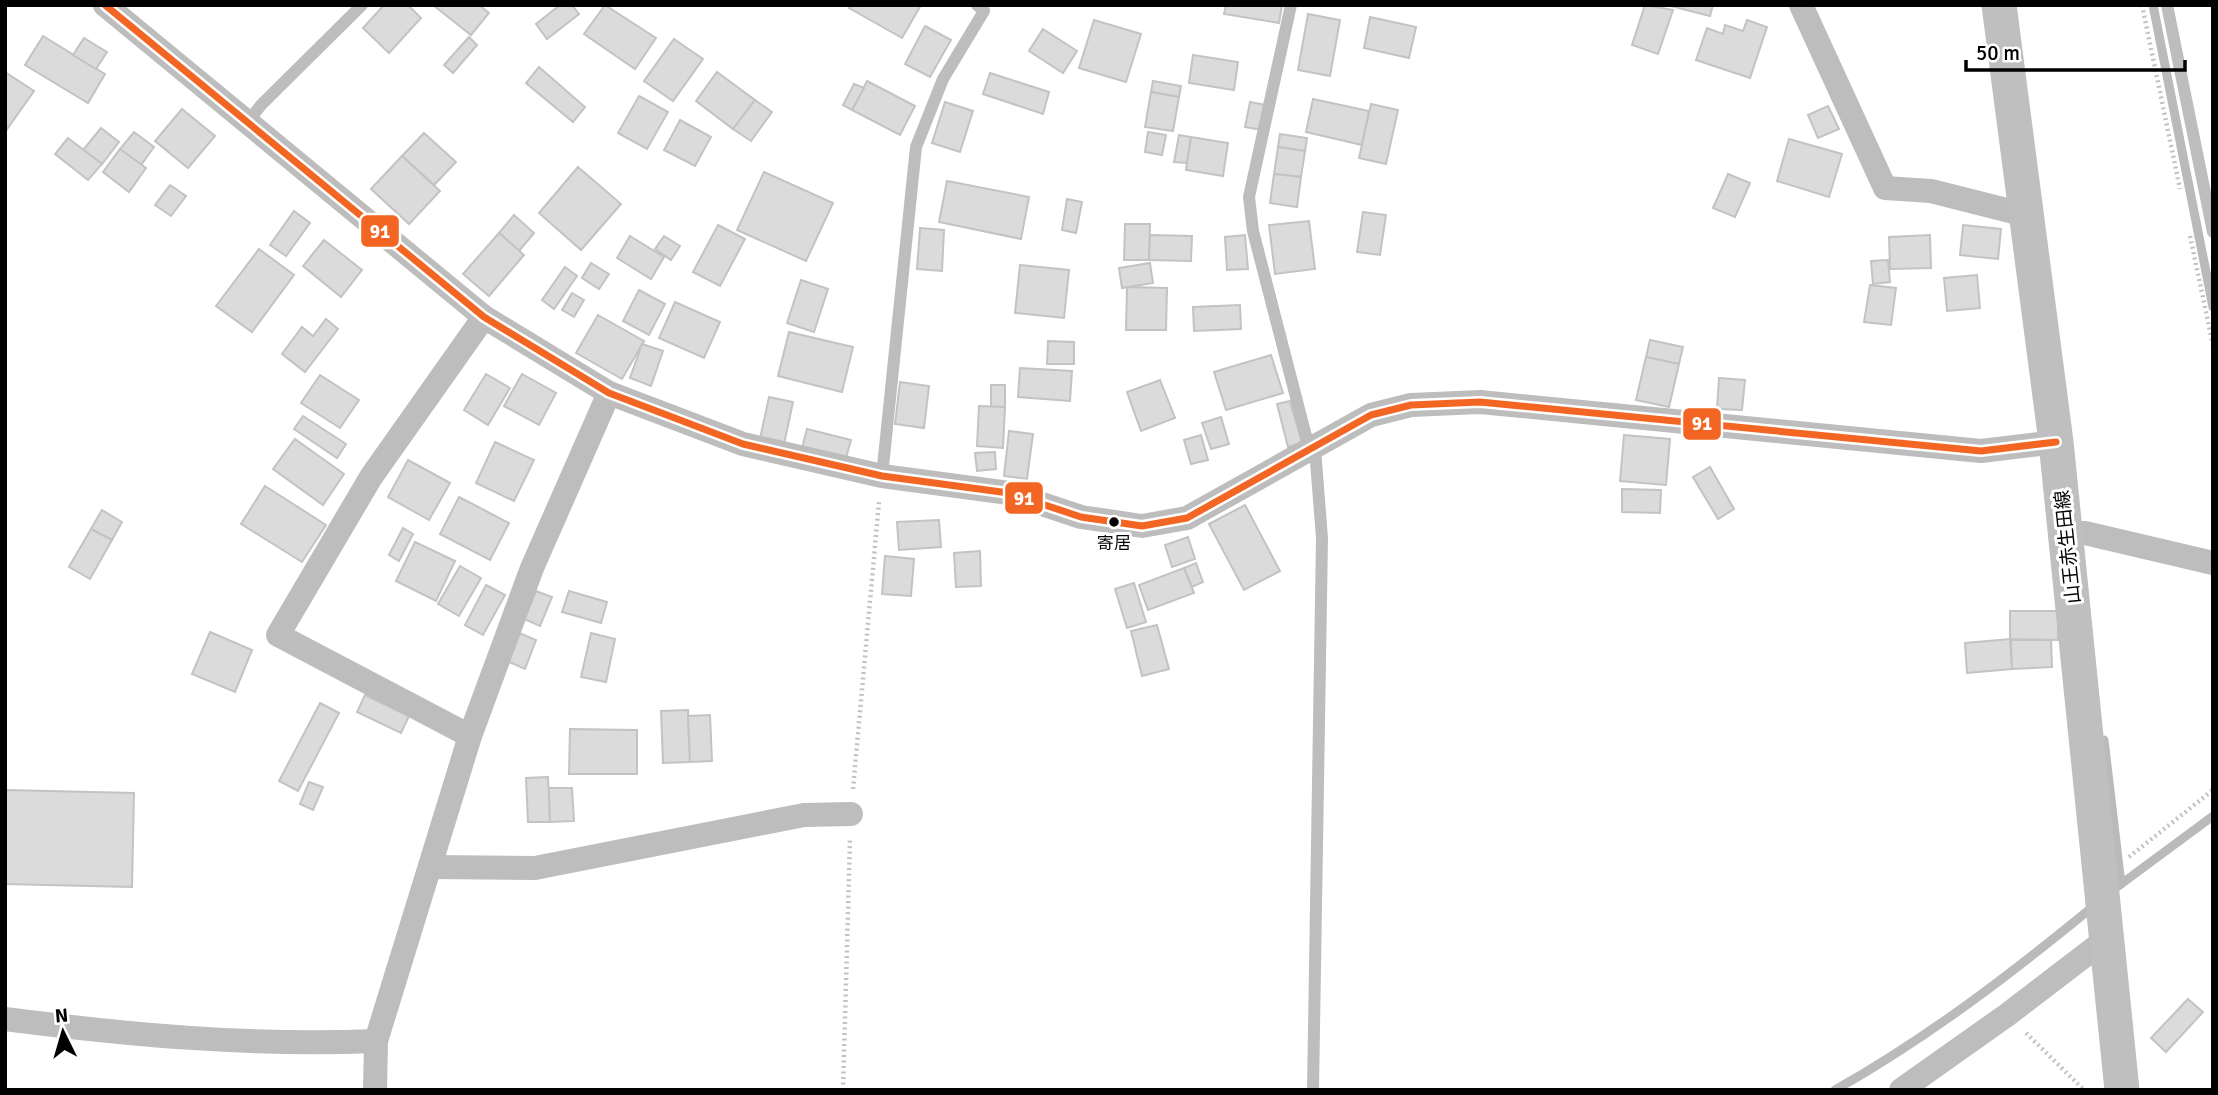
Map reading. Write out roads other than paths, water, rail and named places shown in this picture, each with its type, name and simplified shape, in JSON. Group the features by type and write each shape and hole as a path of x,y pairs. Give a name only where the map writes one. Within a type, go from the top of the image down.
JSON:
{"main road":[{"name":"山王赤生田線","path":"1999,5 2056,442 2109,937 2122,1090"}],"street":[{"path":"105,5 484,317 609,393 743,444 882,476 1009,493 1081,517 1142,526 1187,519 1371,415 1410,405 1479,402 1981,452 2056,442"},
{"path":"1801,5 1885,188 1931,191 2026,215"},
{"path":"470,736 278,635 371,477 484,317"},
{"path":"375,1090 376,1041 470,736 533,568 609,393"},
{"path":"2066,533 2085,533 2213,563"},
{"path":"430,867 535,868 804,815 851,814"},
{"path":"1901,1090 2007,1015 2109,937"},
{"path":"5,1019 132,1036 308,1044 376,1041"}],"lane":[{"path":"247,122 362,5"},
{"path":"882,476 916,147 943,79 984,11 977,5"},
{"path":"1291,5 1249,197 1253,231 1306,436 1315,449 1322,538 1313,1090"},
{"path":"2167,5 2213,232"}],"waterway":[{"path":"2153,5 2213,307"},
{"path":"2104,740 2121,884"},
{"path":"2117,887 2213,816"},
{"path":"1835,1090 1904,1048 1969,1003 2095,905"}],"place":[{"name":"寄居","path":"1114,522"}]}
